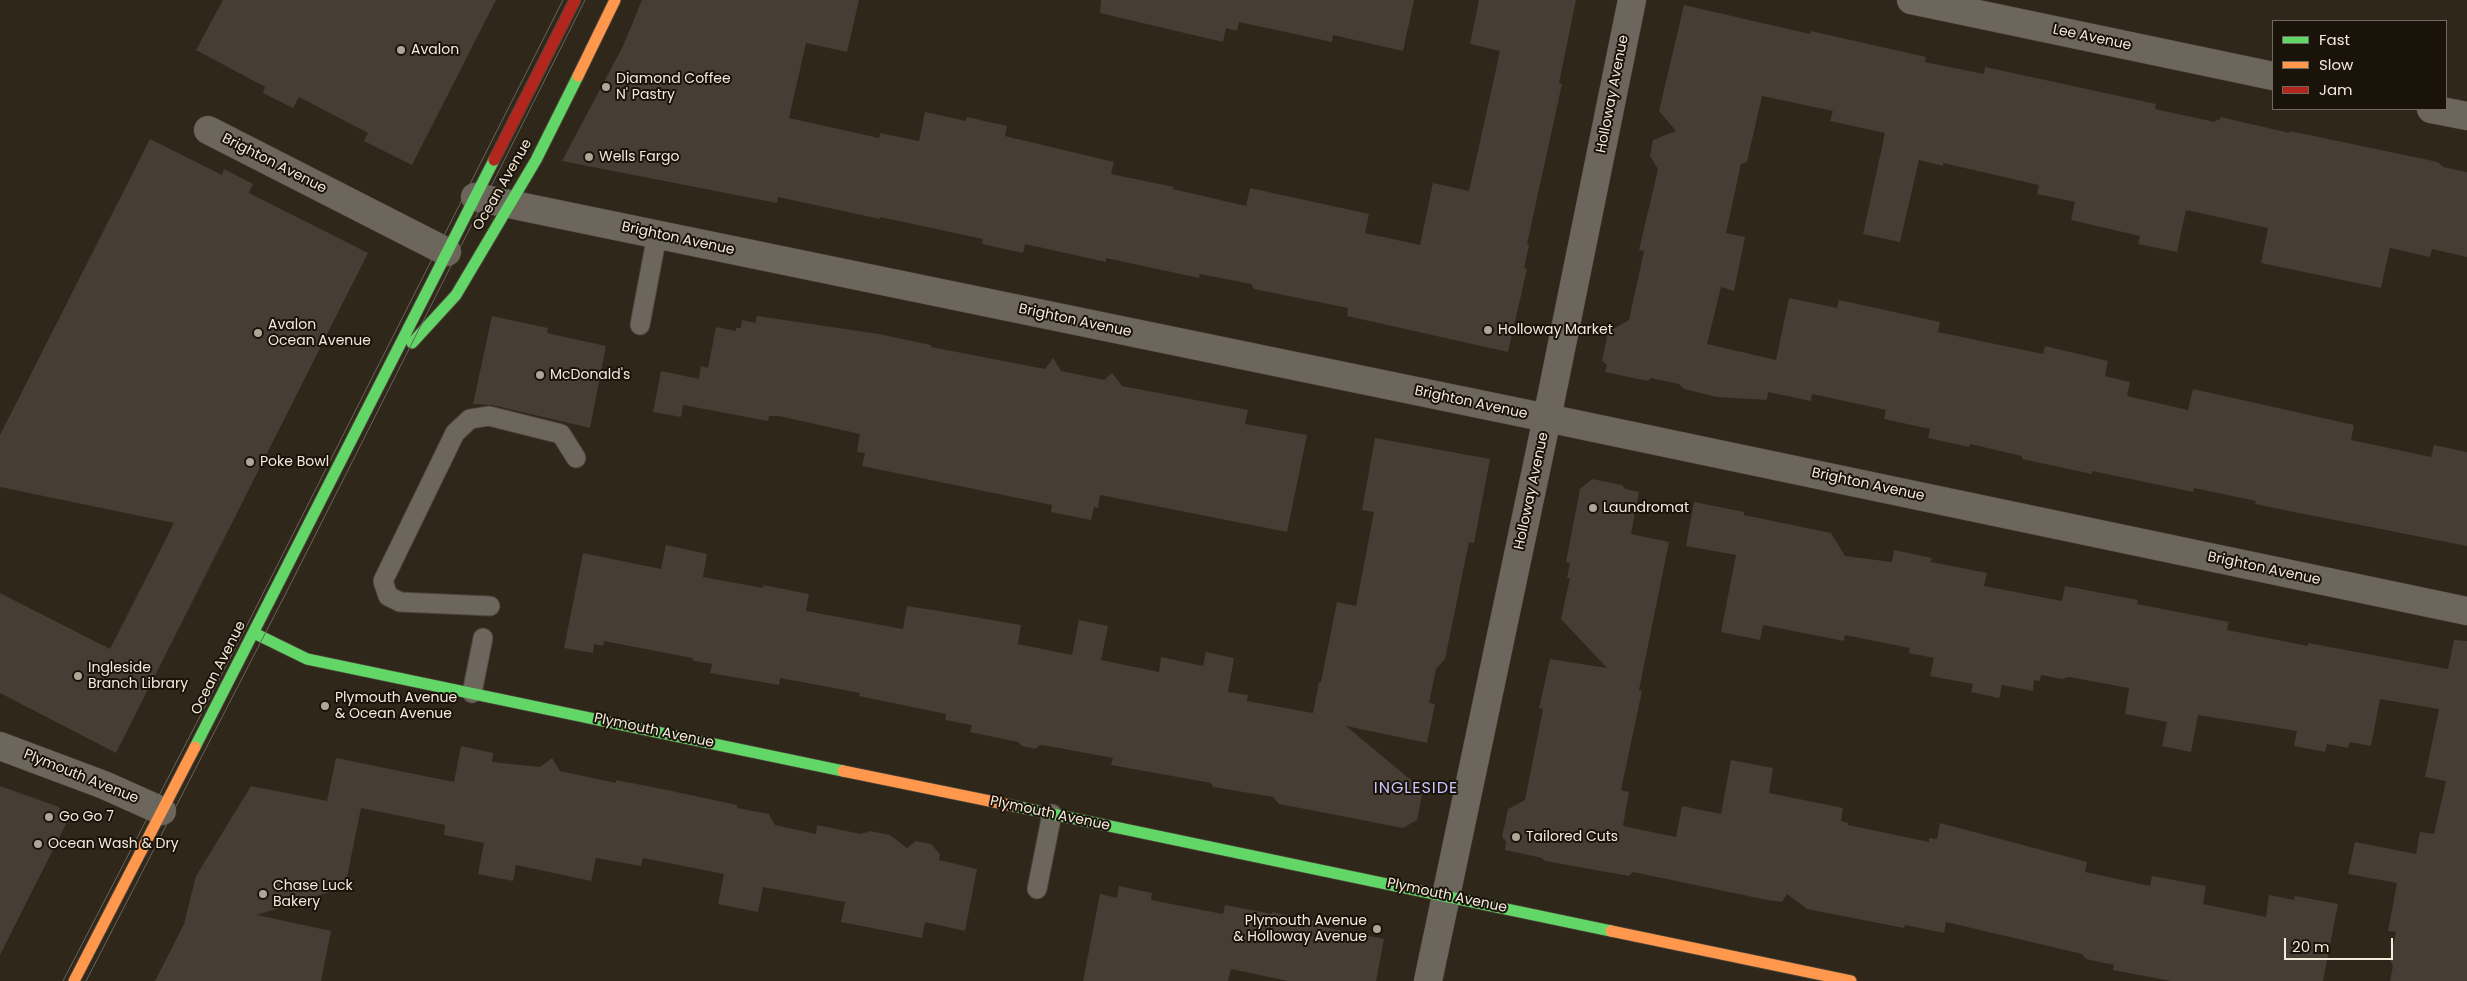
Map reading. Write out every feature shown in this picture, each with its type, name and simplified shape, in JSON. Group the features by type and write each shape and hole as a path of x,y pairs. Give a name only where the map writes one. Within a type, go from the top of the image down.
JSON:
{"street":[{"name":"Ocean Avenue","path":"74,981 254,633 575,0"},
{"name":"Ocean Avenue","path":"389,368 456,295 536,160 615,0"},
{"name":"Holloway Avenue","path":"1428,981 1547,418 1632,0"},
{"name":"Lee Avenue","path":"1911,0 2272,76"},
{"path":"2436,110 2467,116"},
{"name":"Brighton Avenue","path":"208,130 447,252"},
{"name":"Brighton Avenue","path":"475,197 1547,418 2467,611"},
{"name":"Plymouth Avenue","path":"254,633 308,659 1851,981"},
{"name":"Plymouth Avenue","path":"0,746 104,785 162,811"}],"lane":[{"path":"640,325 657,235"},
{"path":"490,606 400,602 388,596 383,581 455,432 470,419 489,416 561,434 576,458"},
{"path":"472,693 483,638"},
{"path":"1037,889 1052,814"}],"building":[{"name":"Avalon","path":"223,0 496,0 412,165 364,141 368,133 299,97 293,108 263,93 265,87 196,50"},
{"path":"642,0 859,0 847,52 806,43 789,118 879,138 880,133 919,141 925,112 966,121 967,117 1007,126 1005,136 1114,162 1111,174 1174,187 1173,189 1246,206 1250,188 1369,214 1365,233 1420,245 1433,183 1469,191 1500,51 1470,44 1479,0 1576,0 1559,83 1562,84 1527,244 1529,245 1524,268 1527,269 1508,352 1347,316 1348,308 1254,289 1251,284 1200,274 1199,278 1106,258 1106,262 1025,244 1023,253 982,244 983,239 880,217 880,219 778,197 777,203 562,161 623,46"},
{"path":"1101,0 1414,0 1403,51 1333,35 1332,42 1239,22 1237,31 1226,28 1223,42 1100,13"},
{"path":"1684,5 1810,34 1811,31 1926,57 1925,62 1984,74 1985,67 2156,104 2155,109 2215,122 2216,119 2220,121 2220,117 2290,133 2290,131 2438,162 2443,167 2467,172 2467,257 2432,249 2430,257 2390,248 2381,288 2261,263 2268,228 2186,210 2177,252 2138,244 2140,236 2071,220 2075,202 2037,194 2039,185 1943,163 1943,166 1919,160 1900,242 1863,234 1885,133 1830,121 1833,111 1762,96 1747,162 1741,164 1726,233 1745,237 1734,291 1721,287 1707,344 1776,360 1789,298 1837,308 1839,300 1940,322 1938,332 2043,354 2045,346 2108,361 2105,376 2130,382 2127,396 2188,410 2193,389 2354,425 2351,440 2431,457 2434,445 2467,452 2467,546 2255,504 2256,501 2194,488 2193,492 2092,471 2092,474 2022,459 2022,456 1970,444 1969,447 1928,438 1930,429 1884,419 1886,410 1812,394 1811,401 1768,392 1767,400 1717,397 1684,389 1679,384 1651,378 1648,381 1605,372 1607,365 1602,361 1608,332 1629,320 1644,251 1639,250 1658,169 1650,156 1653,140 1676,131 1659,111"},
{"name":"Avalon Ocean Avenue","path":"150,139 222,175 224,169 253,184 249,193 368,253 116,753 0,693 0,593 110,649 174,523 0,487 0,435"},
{"name":"McDonald's","path":"492,316 548,328 547,333 606,346 590,428 492,405 473,404"},
{"path":"757,316 879,334 931,345 931,347 1045,369 1053,358 1061,371 1104,380 1112,373 1122,386 1248,410 1245,424 1307,435 1287,532 1100,495 1098,508 1094,507 1091,520 1051,512 1052,505 862,466 865,453 857,452 860,434 779,416 769,416 768,421 683,405 681,417 653,412 661,371 699,379 701,366 708,368 716,327 736,331 736,328 741,328 742,320 755,323"},
{"path":"1375,438 1490,459 1474,543 1469,542 1445,659 1436,669 1429,703 1435,704 1427,743 1346,726 1423,790 1417,820 1403,828 1279,804 1273,797 1213,787 1211,783 1111,765 1113,758 1048,746 1040,745 1035,749 1022,746 1018,742 970,732 972,725 945,720 946,714 859,696 860,693 780,678 779,685 710,673 712,664 694,661 692,658 604,641 603,646 594,644 593,653 564,648 583,553 661,569 666,545 707,554 703,577 763,588 763,585 809,594 806,611 903,629 907,606 939,611 1021,625 1018,644 1072,655 1079,620 1108,626 1101,660 1159,672 1161,657 1203,666 1206,652 1234,658 1228,692 1248,695 1247,701 1313,713 1337,602 1356,606 1374,512 1362,510"},
{"path":"1592,479 1622,485 1625,489 1639,492 1631,534 1669,542 1639,690 1642,691 1621,790 1629,792 1623,826 1676,837 1682,806 1721,814 1731,760 1773,768 1769,793 1843,808 1841,821 1848,823 1848,825 1929,842 1929,838 1937,839 1940,823 2087,862 2085,872 2150,886 2152,876 2206,886 2203,904 2266,917 2269,895 2294,900 2295,896 2338,904 2323,981 2171,981 2113,970 2114,965 2086,959 2082,954 1946,922 1944,933 1905,925 1904,928 1807,909 1787,894 1782,902 1767,900 1633,872 1629,876 1545,861 1542,858 1505,850 1506,841 1502,837 1508,809 1525,800 1543,709 1539,708 1550,659 1607,668 1561,619 1570,578 1567,578 1570,563 1566,562 1580,489"},
{"path":"1694,502 1744,512 1744,515 1831,533 1845,556 1892,562 1894,550 1932,558 1931,562 1987,573 1984,586 2062,601 2065,586 2138,600 2137,604 2229,622 2227,630 2308,646 2308,643 2448,669 2454,640 2467,641 2467,981 2390,981 2393,966 2390,960 2396,932 2388,931 2397,883 2348,874 2355,842 2416,854 2420,832 2434,834 2446,781 2425,777 2439,709 2380,699 2371,746 2350,742 2348,748 2327,744 2325,752 2294,746 2297,731 2198,715 2191,752 2162,746 2167,722 2125,714 2129,688 2069,677 2062,679 2041,675 2040,681 2034,680 2033,691 2002,685 1999,698 1971,692 1973,684 1930,676 1934,658 1909,653 1910,648 1845,635 1844,641 1763,625 1760,640 1721,632 1736,555 1686,546"},
{"path":"461,746 493,753 492,762 540,767 552,758 560,771 616,783 616,780 737,805 737,808 769,814 775,825 816,834 817,825 861,834 870,831 890,835 907,848 916,841 931,844 940,854 939,860 977,869 965,931 925,922 922,938 841,922 845,902 763,887 758,912 718,904 724,874 643,858 641,866 596,858 591,881 516,865 513,881 478,874 484,843 444,835 445,825 361,808 345,887 257,915 331,931 321,981 155,981 184,924 196,876 251,786 327,801 336,758 454,782"},
{"path":"0,786 59,807 66,824 0,955"},
{"path":"1119,886 1152,893 1151,900 1223,914 1225,905 1272,914 1272,912 1320,922 1319,926 1384,939 1376,981 1288,981 1231,969 1228,981 1083,981 1100,894 1117,898"}],"tram line":[{"path":"63,981 239,641 563,0"},
{"path":"86,981 286,593 585,0"}],"traffic: fast":[{"path":"412,343 456,295 536,160 578,76"},
{"path":"195,747 494,160"},
{"path":"254,633 307,659 843,771"},
{"path":"1014,806 1611,931"}],"traffic: slow":[{"path":"578,76 615,0"},
{"path":"74,981 195,747"},
{"path":"843,771 1014,806"},
{"path":"1611,931 1851,981"}],"traffic: jam":[{"path":"494,160 575,0"}],"place":[{"name":"Avalon","path":"401,50"},
{"name":"Diamond Coffee N' Pastry","path":"606,87"},
{"name":"Wells Fargo","path":"589,157"},
{"name":"Holloway Market","path":"1488,330"},
{"name":"Avalon Ocean Avenue","path":"258,333"},
{"name":"McDonald's","path":"540,375"},
{"name":"Poke Bowl","path":"250,462"},
{"name":"Laundromat","path":"1593,508"},
{"name":"Ingleside Branch Library","path":"78,676"},
{"name":"Plymouth Avenue & Ocean Avenue","path":"325,706"},
{"name":"Go Go 7","path":"49,817"},
{"name":"Tailored Cuts","path":"1516,837"},
{"name":"Ocean Wash & Dry","path":"38,844"},
{"name":"Chase Luck Bakery","path":"263,894"},
{"name":"Plymouth Avenue & Holloway Avenue","path":"1377,929"}],"district":[{"name":"INGLESIDE","path":"1416,789"}]}
